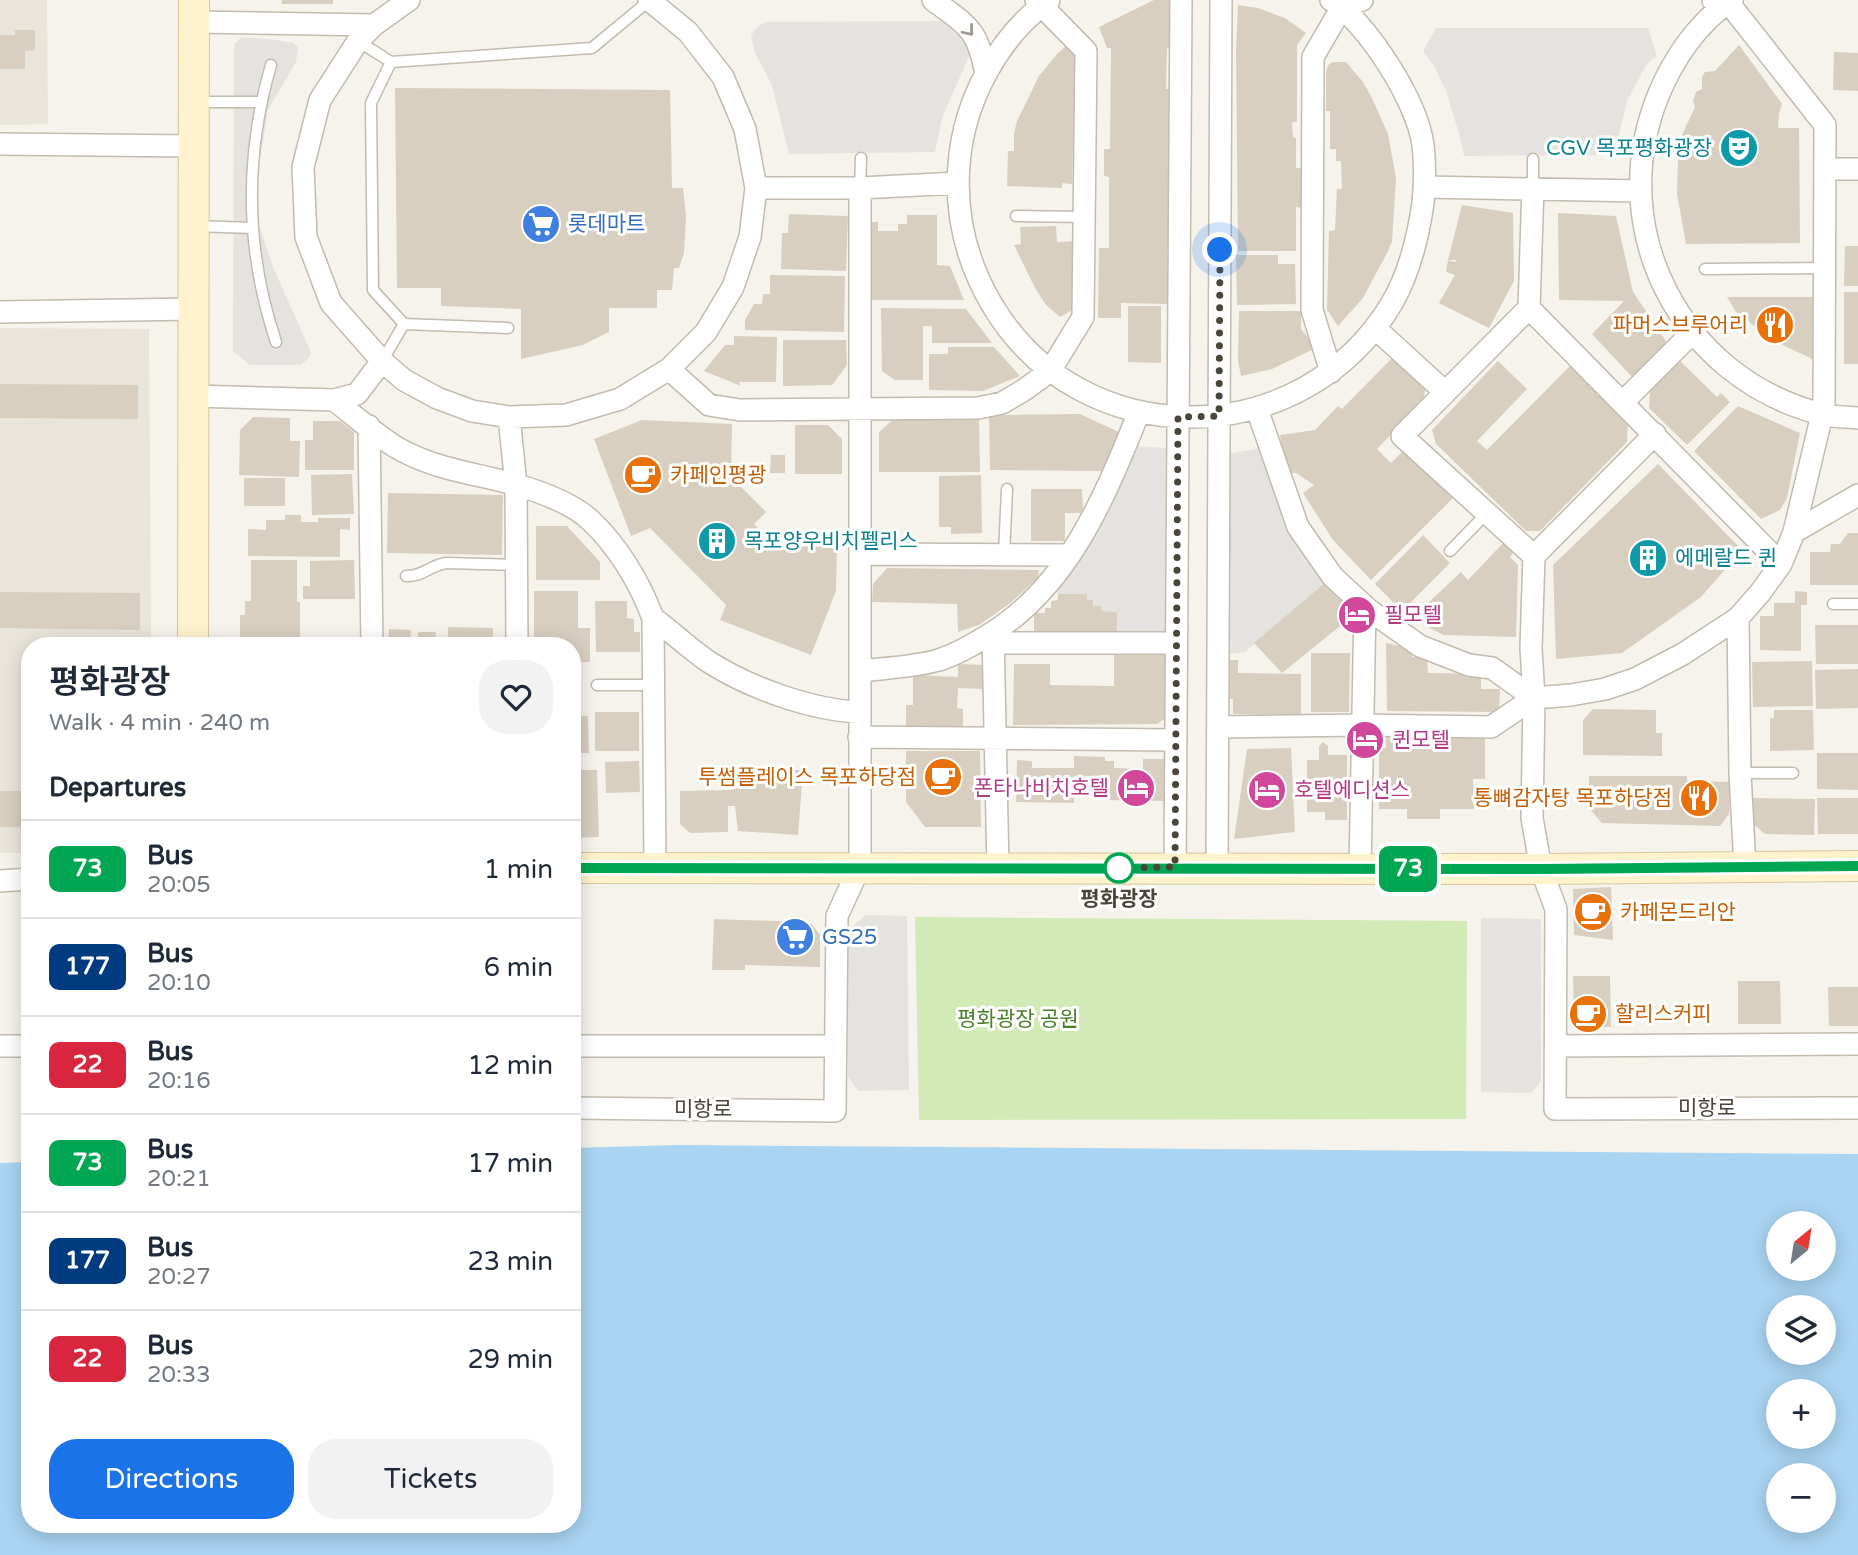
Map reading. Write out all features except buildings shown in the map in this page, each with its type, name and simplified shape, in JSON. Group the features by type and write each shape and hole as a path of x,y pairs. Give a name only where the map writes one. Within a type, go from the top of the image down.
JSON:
{"street":[{"path":"409,0 374,25 358,41 320,100 303,167 306,237 331,303 382,361 404,380 437,398 472,411 509,417 566,415 620,399 668,369 706,332 733,287 750,237 755,188 745,129 723,77 688,32 651,0"},
{"path":"933,0 969,27 978,41 986,74"},
{"path":"1175,867 1181,0"},
{"path":"1217,867 1221,0"},
{"path":"1218,727 1491,727 1534,698 1583,693 1636,679 1683,654 1738,618 1781,564 1794,532 1822,414 1825,125 1724,1 1683,49 1664,81 1650,116 1641,153 1639,191 1646,242 1664,290 1692,333 1729,369 1773,397 1822,414 1858,418"},
{"path":"668,369 709,405 740,410 978,408 1002,403 1051,371 1083,317 1086,51 1042,2 1018,28 986,74 968,116 960,149 958,183 960,219 965,242 982,288 1000,319 1023,346 1051,371 1119,407 1178,417 1219,416 1256,409 1283,399 1331,372 1353,353 1375,328 1393,302 1408,269 1419,234 1424,187 1423,143 1408,101 1377,46 1345,2 1313,57 1312,310 1331,372"},
{"path":"193,637 194,11 374,25"},
{"path":"0,144 194,146"},
{"path":"1825,169 1858,169"},
{"path":"755,188 860,188 958,183"},
{"path":"1424,187 1639,191"},
{"path":"1533,187 1529,308 1402,436 1534,556"},
{"path":"581,1046 835,1046 837,916 860,866 860,188"},
{"path":"1529,308 1781,564"},
{"path":"0,312 193,309"},
{"path":"1375,328 1445,392"},
{"path":"1623,402 1692,333"},
{"path":"193,397 334,400 357,394 382,361"},
{"path":"334,400 404,452 452,471 516,485 550,496 589,518 613,545 646,599 653,618 655,867"},
{"path":"1256,409 1298,527 1333,577 1365,606 1420,646 1469,665 1492,668 1534,698"},
{"path":"860,671 940,659 993,638 1034,601 1060,570 1096,511 1139,412"},
{"path":"509,417 516,485 517,637"},
{"path":"369,426 372,637"},
{"path":"1655,434 1534,556 1531,648 1534,698 1532,818 1541,869 1556,909 1556,1046 1858,1044"},
{"path":"1794,532 1858,495"},
{"path":"860,554 1070,555"},
{"path":"1360,869 1365,606"},
{"path":"653,618 709,662 745,681 780,696 843,712 859,712"},
{"path":"1738,618 1740,773 1745,867"},
{"path":"993,638 1176,643"},
{"path":"993,638 998,869"},
{"path":"859,737 1176,740"},
{"path":"581,868 860,866 998,869 1541,869 1858,866"},
{"path":"0,881 21,880"},
{"path":"0,1046 21,1046"},
{"name":"미항로","path":"581,1108 835,1111 835,1046"},
{"name":"미항로","path":"1556,1046 1555,1109 1858,1108"}],"lane":[{"path":"358,41 391,62 592,48 651,0"},
{"path":"391,62 371,103 373,290 404,324 508,328"},
{"path":"271,65 261,102 252,172 252,228 262,297 276,341"},
{"path":"194,102 261,102"},
{"path":"860,188 861,158"},
{"path":"1533,159 1533,187"},
{"path":"1016,216 1084,218"},
{"path":"193,226 252,228"},
{"path":"1705,269 1824,268"},
{"path":"382,361 404,324"},
{"path":"1004,555 1007,489"},
{"path":"1450,551 1487,513"},
{"path":"406,576 416,576 437,565 446,564 516,565"},
{"path":"1833,604 1858,604"},
{"path":"597,685 653,685"},
{"path":"1740,773 1793,773"}],"shaded area":[{"path":"0,0 47,0 48,124 0,125"},
{"path":"940,21 954,25 967,40 970,54 942,118 935,152 789,154 772,85 755,53 751,36 756,28 765,22"},
{"path":"1436,28 1648,28 1657,57 1645,67 1627,101 1615,151 1611,155 1464,156 1446,91 1423,51"},
{"path":"241,37 277,40 293,43 298,47 296,62 268,110 256,185 259,225 273,267 311,352 309,358 300,365 250,365 233,351 234,45"},
{"path":"0,328 149,329 151,637 21,637 21,853 0,853"},
{"path":"1133,446 1166,448 1165,634 1117,635 1117,612 1101,611 1101,606 1093,606 1093,600 1087,600 1087,594 1058,594 1055,591 1098,531 1113,501"},
{"path":"1260,448 1285,519 1304,554 1327,581 1245,652 1228,654 1228,454"},
{"path":"866,915 907,916 909,1090 858,1091 848,1077 848,930"},
{"path":"1481,918 1541,919 1541,1082 1531,1093 1481,1092"}],"green space":[{"name":"평화광장 공원","path":"915,917 1467,921 1466,1119 919,1120"}],"water":[{"path":"679,1145 1858,1154 1858,1555 0,1555 0,1163 21,1162 21,1533 581,1533 581,1148"}],"bus line":[{"name":"73","path":"581,868 860,866 998,869 1541,869 1858,866"}],"place":[{"name":"CGV 목포평화광장","path":"1739,148"},
{"name":"롯데마트","path":"541,224"},
{"name":"파머스브루어리","path":"1775,325"},
{"name":"카페인평광","path":"643,475"},
{"name":"목포양우비치펠리스","path":"717,541"},
{"name":"에메랄드 퀸","path":"1648,558"},
{"name":"필모텔","path":"1357,615"},
{"name":"퀸모텔","path":"1365,740"},
{"name":"투썸플레이스 목포하당점","path":"943,777"},
{"name":"폰타나비치호텔","path":"1136,788"},
{"name":"호텔에디션스","path":"1267,790"},
{"name":"통뼈감자탕 목포하당점","path":"1699,798"},
{"name":"평화광장","path":"1119,868"},
{"name":"카페몬드리안","path":"1593,912"},
{"name":"GS25","path":"795,937"},
{"name":"할리스커피","path":"1588,1014"}],"route":[{"path":"1119,868 1175,867 1178,417 1219,416 1220,250"}]}
